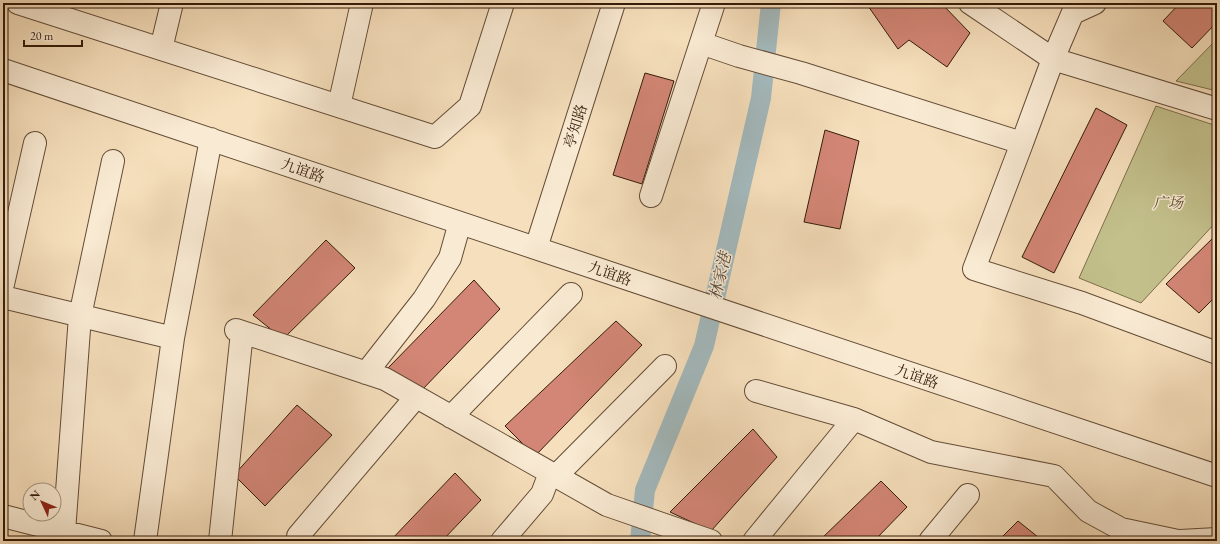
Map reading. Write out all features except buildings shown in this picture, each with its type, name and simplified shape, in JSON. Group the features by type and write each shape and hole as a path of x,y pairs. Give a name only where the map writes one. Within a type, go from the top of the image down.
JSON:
{"street":[{"path":"18,3 53,8 161,49 435,136 470,106 504,3"},
{"path":"161,49 172,3"},
{"path":"338,106 362,3"},
{"name":"亭知路","path":"536,248 614,3"},
{"path":"651,196 714,3"},
{"path":"970,3 1053,59 1217,109"},
{"path":"1096,3 1075,8 1053,59 974,269 1082,303 1217,353"},
{"path":"701,43 1022,143"},
{"name":"九谊路","path":"3,70 1217,476"},
{"path":"145,541 173,338 211,139"},
{"path":"3,284 35,143"},
{"path":"63,536 80,316 113,161"},
{"path":"366,373 424,299 450,258 459,226 458,222"},
{"path":"451,417 571,294"},
{"path":"3,298 173,338"},
{"path":"220,541 239,331 385,379 607,505 711,541"},
{"path":"502,541 542,494 553,474 665,366"},
{"path":"756,390 854,419 931,452 1054,476 1088,511 1121,529 1179,541 1217,539"},
{"path":"303,541 298,536 416,397"},
{"path":"754,541 854,419"},
{"path":"930,541 968,495"},
{"path":"3,516 63,536 101,541"}],"green space":[{"path":"1217,39 1217,91 1176,81"},
{"name":"广场","path":"1156,106 1217,126 1217,221 1141,303 1079,278"}],"waterway":[{"name":"林家港","path":"640,541 645,490 704,346 761,98 771,3"}]}
